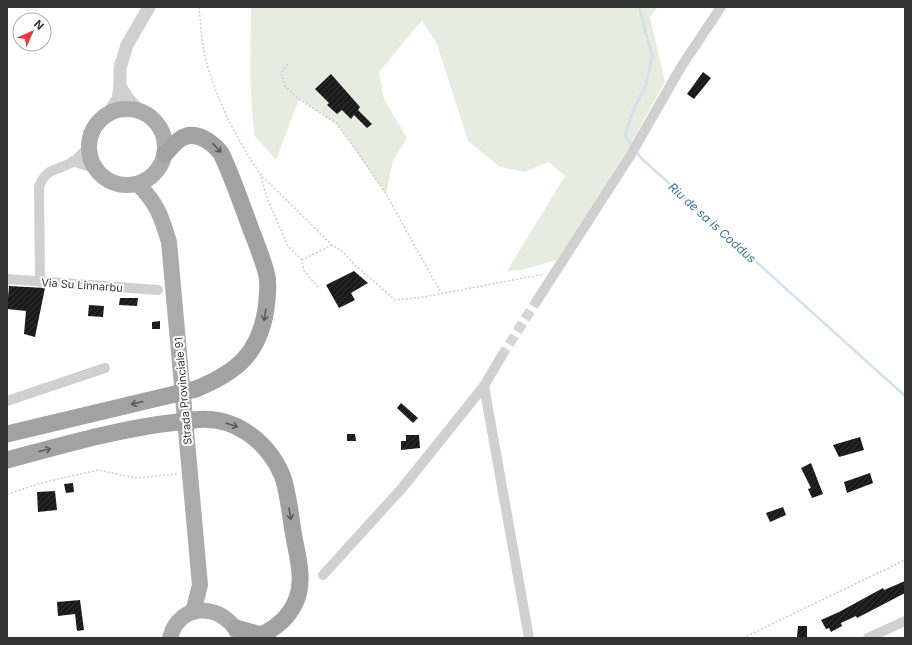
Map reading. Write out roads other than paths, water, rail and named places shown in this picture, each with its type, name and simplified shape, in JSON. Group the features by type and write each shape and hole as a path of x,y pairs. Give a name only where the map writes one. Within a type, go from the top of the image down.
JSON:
{"highway":[{"path":"7,434 199,388 229,372 240,363 252,349 260,336 267,300 267,277 233,181 221,153 207,139 191,136 182,137 165,154"},
{"path":"7,460 158,424 208,419 222,422 246,431 265,448 283,476 300,577 296,602 290,613 279,625 261,635 238,633"}],"main road":[{"path":"118,110 139,110 148,115 162,130 166,142 165,154 161,165 154,175 138,184 126,186 114,183 104,178 96,169 91,159 89,146 92,133 98,122 108,114 118,110"},
{"name":"Strada Provinciale 91","path":"153,200 154,175"},
{"name":"Strada Provinciale 91","path":"138,184 153,200 163,220 169,242 200,585 193,612"},
{"name":"Strada Provinciale 91","path":"200,585 217,613"},
{"path":"170,638 177,624 184,617 193,612 201,611 217,613 231,622 238,633"}],"street":[{"path":"108,114 118,99 120,68 127,45 149,7"},
{"path":"536,302 634,148 681,67 721,7"},
{"path":"120,86 128,99 139,110"},
{"path":"40,282 39,187 43,176 54,169 73,161 89,146"},
{"path":"73,161 96,169"},
{"name":"Via Su Linnarbu","path":"7,279 158,290"},
{"path":"323,574 403,487 484,386 501,357"},
{"path":"7,400 106,368"},
{"path":"484,386 529,638"},
{"path":"868,638 905,620"}],"waterway":[{"name":"Riu de sa is Coddus","path":"632,146 625,135 633,110 646,85 652,56 639,7"},
{"name":"Riu de sa is Coddus","path":"636,151 641,158 905,396"}],"tunnel":[{"path":"501,357 536,302"}]}
